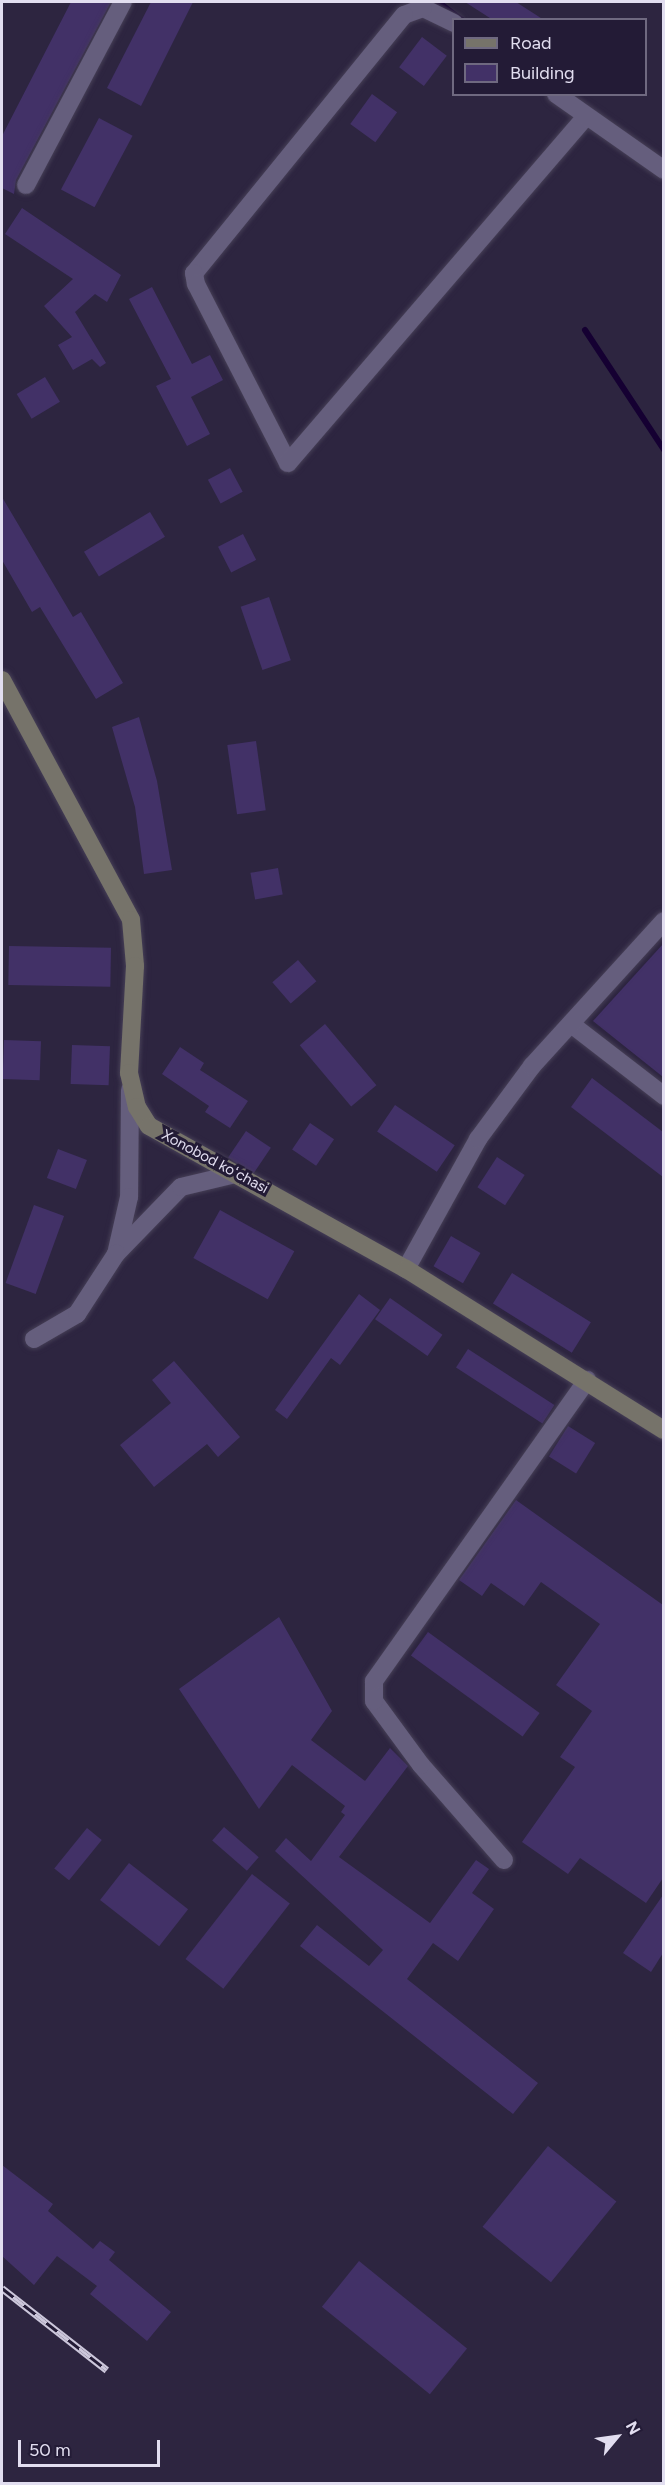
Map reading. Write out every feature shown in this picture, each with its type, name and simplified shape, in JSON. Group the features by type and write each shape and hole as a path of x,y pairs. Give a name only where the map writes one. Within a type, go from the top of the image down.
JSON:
{"main road":[{"name":"Xonobod koʻchasi","path":"2,680 131,921 135,966 129,1073 137,1107 149,1126 406,1269 587,1380 663,1430"}],"street":[{"path":"26,185 123,2"},
{"path":"452,22 423,8 404,15 197,266 196,284 288,463 586,116"},
{"path":"559,96 663,170"},
{"path":"406,1269 478,1139 571,1024 663,921"},
{"path":"571,1024 663,1096"},
{"path":"116,1254 129,1187 129,1073"},
{"path":"34,1339 77,1314 116,1254 181,1187 235,1174"},
{"path":"504,1860 421,1765 374,1701 374,1681 587,1380"}],"building":[{"path":"71,2 111,2 16,180 14,194 2,188 2,136"},
{"path":"151,2 193,2 141,106 107,88"},
{"path":"465,2 516,2 541,18 490,18"},
{"path":"422,37 447,56 424,86 399,67"},
{"path":"372,94 397,112 375,142 350,124"},
{"path":"99,118 133,136 95,207 61,190"},
{"path":"22,208 121,275 107,302 95,294 75,312 106,363 100,367 92,359 73,370 58,345 72,337 44,306 73,279 5,234"},
{"path":"152,287 192,364 210,355 223,380 191,397 210,434 187,446 156,386 171,379 129,299"},
{"path":"45,377 60,402 32,419 17,394"},
{"path":"230,468 243,492 221,504 208,480"},
{"path":"2,497 73,617 81,612 123,683 96,699 40,607 32,612 2,560"},
{"path":"150,512 165,537 99,577 84,552"},
{"path":"243,534 256,560 231,573 218,547"},
{"path":"269,597 291,660 262,670 241,607"},
{"path":"139,717 157,781 172,870 144,874 135,807 112,727"},
{"path":"256,741 266,810 237,814 227,745"},
{"path":"278,868 283,895 255,899 250,873"},
{"path":"663,944 663,1077 593,1021"},
{"path":"9,946 111,948 110,987 8,985"},
{"path":"298,960 316,981 291,1003 272,982"},
{"path":"325,1024 376,1085 351,1106 300,1045"},
{"path":"4,1040 41,1041 40,1080 3,1079"},
{"path":"72,1045 110,1046 109,1085 71,1084"},
{"path":"180,1047 204,1063 200,1070 248,1101 230,1128 205,1112 209,1106 162,1074"},
{"path":"592,1078 663,1132 663,1177 571,1107"},
{"path":"395,1105 455,1145 437,1172 377,1132"},
{"path":"310,1123 334,1139 316,1166 292,1150"},
{"path":"246,1131 271,1148 253,1174 228,1158"},
{"path":"58,1149 87,1160 76,1189 47,1178"},
{"path":"497,1157 525,1175 505,1205 477,1187"},
{"path":"34,1205 64,1216 36,1294 6,1283"},
{"path":"220,1210 294,1251 268,1299 193,1258"},
{"path":"451,1236 480,1253 463,1283 433,1266"},
{"path":"512,1273 591,1322 572,1353 493,1304"},
{"path":"359,1294 380,1310 340,1365 331,1358 287,1419 275,1410"},
{"path":"390,1298 442,1335 428,1356 375,1319"},
{"path":"468,1349 554,1405 542,1424 456,1367"},
{"path":"174,1361 240,1437 218,1457 207,1444 154,1487 120,1445 171,1403 152,1380"},
{"path":"568,1426 595,1443 576,1473 549,1457"},
{"path":"516,1500 663,1605 663,1878 646,1903 580,1858 568,1874 522,1842 575,1767 560,1757 592,1711 556,1685 600,1624 541,1582 524,1606 491,1583 482,1596 459,1580"},
{"path":"279,1617 332,1711 311,1740 365,1781 390,1748 408,1766 339,1857 430,1923 476,1860 489,1869 472,1893 494,1909 458,1961 433,1943 407,1979 538,2083 513,2114 300,1946 317,1925 369,1966 383,1950 275,1851 286,1838 311,1861 345,1815 341,1812 345,1806 292,1765 259,1809 179,1689"},
{"path":"428,1632 540,1713 523,1737 411,1655"},
{"path":"224,1827 259,1857 247,1871 212,1841"},
{"path":"87,1828 102,1840 69,1880 54,1868"},
{"path":"129,1863 188,1909 159,1946 100,1900"},
{"path":"252,1874 290,1904 223,1989 186,1959"},
{"path":"663,1895 663,1953 651,1972 623,1953"},
{"path":"548,2146 616,2201 551,2282 483,2227"},
{"path":"2,2165 53,2204 48,2211 93,2249 100,2241 115,2252 109,2260 171,2312 147,2341 90,2294 97,2286 57,2256 34,2285 2,2256"},
{"path":"359,2261 467,2348 430,2394 322,2307"}],"waterway":[{"path":"438,2 459,18"},
{"path":"585,330 664,450"}],"railway":[{"path":"2,2288 107,2370"}]}
